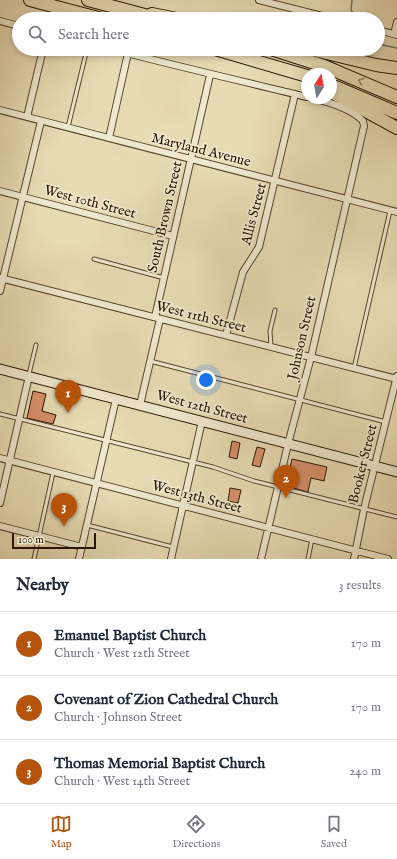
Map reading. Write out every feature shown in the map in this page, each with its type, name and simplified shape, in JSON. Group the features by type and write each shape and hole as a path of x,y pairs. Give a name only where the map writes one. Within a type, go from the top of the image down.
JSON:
{"highway":[{"path":"27,0 42,3"},
{"path":"30,0 76,12"},
{"path":"88,0 133,12"},
{"path":"118,8 139,12"},
{"path":"240,56 301,74"},
{"path":"293,56 324,66 397,97"},
{"path":"339,56 376,65 397,68"},
{"path":"262,62 301,78"},
{"path":"337,88 397,113"},
{"path":"337,95 397,128"}],"main road":[{"name":"West 12th Street","path":"0,369 397,472"}],"street":[{"path":"259,0 306,12"},
{"path":"0,21 12,24"},
{"path":"385,32 396,34 397,22"},
{"path":"27,117 41,56"},
{"path":"109,138 127,56"},
{"path":"141,56 191,68 210,75 301,96"},
{"name":"South Brown Street","path":"140,405 150,361 164,278 210,75"},
{"name":"Allis Street","path":"226,335 243,272 259,247 295,94"},
{"name":"Johnson Street","path":"261,559 288,444 312,357 363,121 347,110 330,104"},
{"name":"Maryland Avenue","path":"0,110 397,212"},
{"path":"0,291 41,121"},
{"name":"West 10th Street","path":"0,191 173,236"},
{"name":"West 11th Street","path":"2,278 397,378"},
{"path":"0,503 29,376"},
{"name":"Booker Street","path":"354,559 374,466 397,378"},
{"path":"80,559 116,399"},
{"path":"171,559 202,421"},
{"name":"West 13th Street","path":"0,458 388,559"},
{"path":"0,526 82,547"}],"lane":[{"path":"68,127 85,56"},
{"path":"354,368 390,211"},
{"path":"94,259 164,278"},
{"path":"271,347 270,331 275,310"},
{"path":"29,376 36,345"},
{"path":"150,361 386,422"},
{"path":"0,414 397,517"},
{"path":"34,559 53,473"},
{"path":"87,525 173,547"},
{"path":"308,559 312,539"}],"building":[{"path":"33,391 46,394 42,411 56,415 53,424 27,418"},
{"path":"232,441 240,443 237,459 229,457"},
{"path":"257,447 265,449 260,467 252,465"},
{"path":"292,459 327,467 324,481 311,478 308,492 286,486"},
{"path":"230,488 241,490 238,503 228,501"}],"waterway":[{"path":"352,0 351,10 352,12"},
{"path":"385,45 397,48"}],"place":[{"name":"Emanuel Baptist Church","path":"68,413"},
{"name":"Covenant of Zion Cathedral Church","path":"286,498"},
{"name":"Thomas Memorial Baptist Church","path":"64,526"}]}
